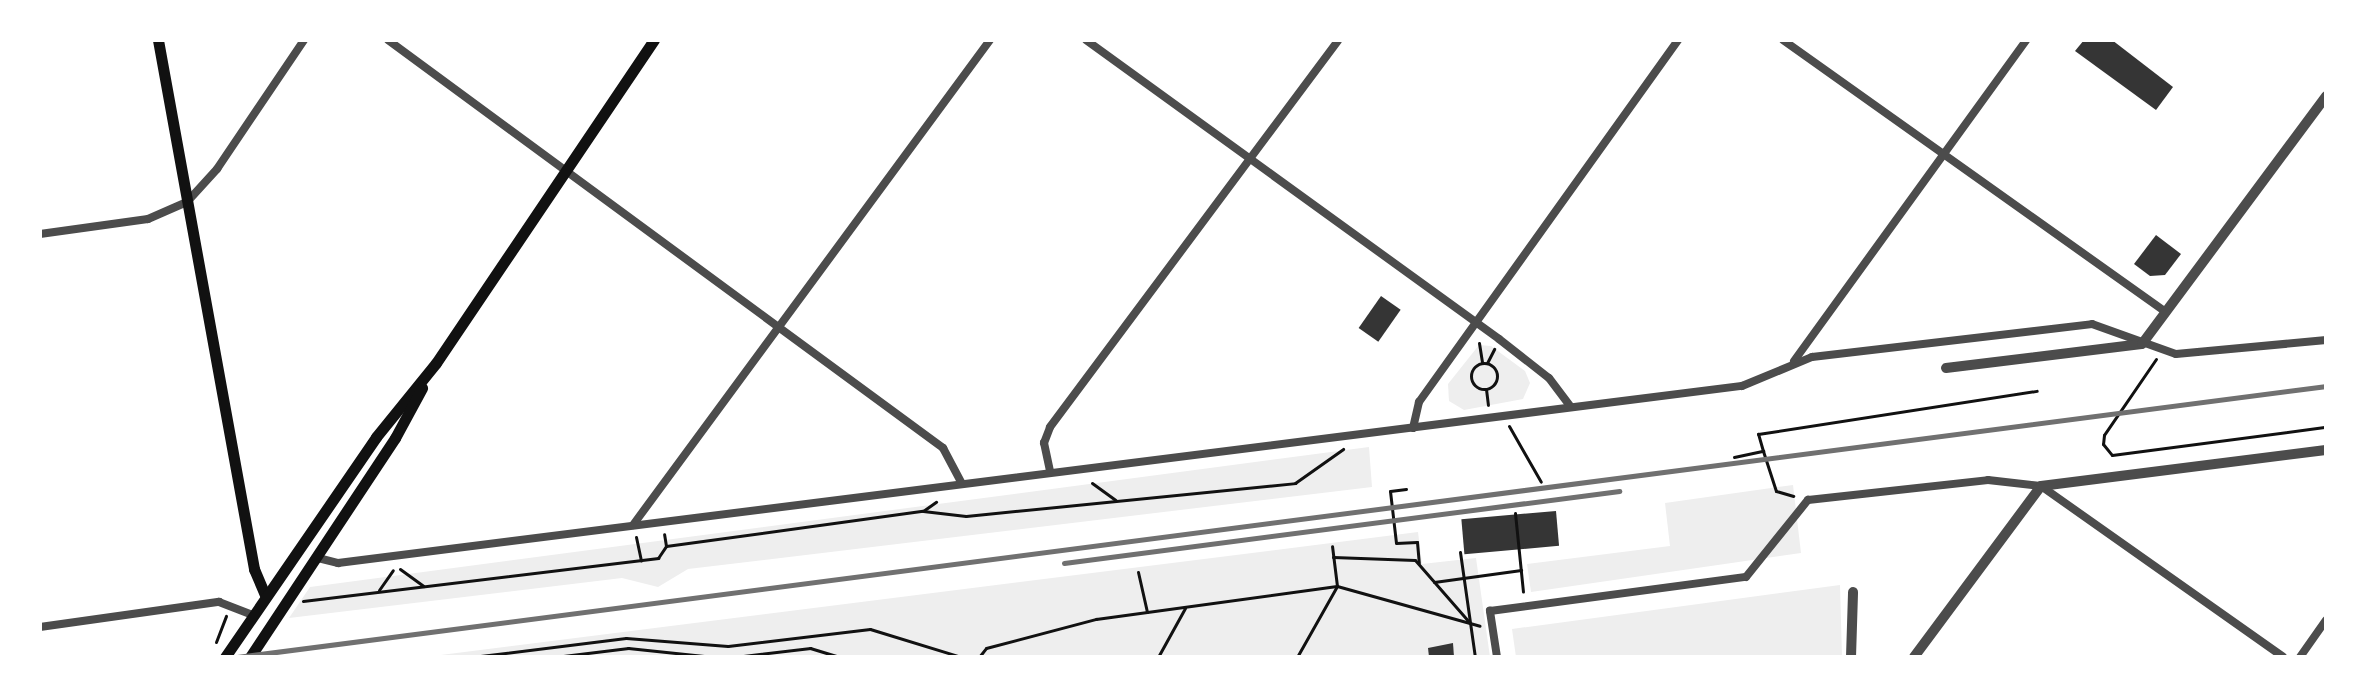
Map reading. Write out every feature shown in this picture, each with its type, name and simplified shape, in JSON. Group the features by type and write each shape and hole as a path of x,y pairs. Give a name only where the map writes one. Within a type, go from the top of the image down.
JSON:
{"main road":[{"path":"158,40 254,569 266,597"},
{"path":"225,657 376,437 436,363 654,40"},
{"path":"250,657 395,438 436,363"}],"street":[{"path":"40,234 148,219 187,202 217,169 304,40"},
{"path":"388,40 777,329 943,448 962,483"},
{"path":"633,525 990,40"},
{"path":"1086,40 1475,322 1549,378 1571,407"},
{"path":"1050,471 1044,443 1050,427 1338,40"},
{"path":"1413,428 1419,402 1678,40"},
{"path":"1783,40 1941,156 2166,312"},
{"path":"318,558 338,563 1742,386 1781,373 1793,361 2026,40"},
{"path":"1946,368 2142,344 2326,96"},
{"path":"1793,361 2092,324 2118,330 2160,350 2203,356 2326,340"},
{"path":"1497,657 1490,611 1746,577 1808,500 1988,480 2041,486 2326,450"},
{"path":"1914,657 2041,486"},
{"path":"2041,486 2283,657"},
{"path":"1851,657 1853,592"},
{"path":"40,627 231,603 253,615"},
{"path":"2300,657 2326,620"}],"path":[{"path":"2160,350 2104,435 2103,444 2112,455 2326,427"},
{"path":"1486,389 1471,379 1482,363 1494,367 1497,375 1486,389 1490,417"},
{"path":"1808,500 1776,491 1758,434 2037,391"},
{"path":"1503,415 1541,482"},
{"path":"666,546 923,511 966,516 1295,483 1366,433"},
{"path":"1734,457 1763,451"},
{"path":"1073,468 1117,501"},
{"path":"1406,489 1390,491 1396,543 1417,542 1420,566"},
{"path":"1515,513 1525,608"},
{"path":"287,603 658,558 666,546 662,522"},
{"path":"633,525 641,560"},
{"path":"1297,657 1337,586 1332,546"},
{"path":"1460,552 1475,657"},
{"path":"1333,557 1400,555 1420,566 1470,624"},
{"path":"377,592 392,570 401,569 423,586"},
{"path":"1434,582 1521,570"},
{"path":"1138,572 1147,612"},
{"path":"979,657 986,648 1096,619 1337,586 1493,630"},
{"path":"215,643 231,603"},
{"path":"1158,657 1187,606"},
{"path":"472,657 626,638 728,646 870,629 961,657"},
{"path":"555,657 628,648 714,657"},
{"path":"735,657 819,648 839,657"}],"shaded area":[{"path":"1479,345 1491,346 1525,371 1530,383 1523,399 1464,410 1449,401 1448,384"},
{"path":"1369,447 1372,487 688,569 658,587 622,578 289,618 310,587"},
{"path":"1793,485 1801,553 1531,592 1527,564 1670,546 1665,503"},
{"path":"1418,532 1422,564 1476,558 1490,657 425,657"},
{"path":"1840,585 1842,657 1516,657 1512,629"}],"building":[{"path":"2084,40 2112,40 2173,87 2156,110 2075,51"},
{"path":"2156,235 2181,254 2165,275 2150,276 2134,264"},
{"path":"1381,296 1401,310 1378,342 1359,328"},
{"path":"1556,511 1559,546 1464,554 1461,519"},
{"path":"1453,643 1454,657 1429,657 1428,648"}],"railway":[{"path":"237,657 2326,386"},
{"path":"1064,563 1619,491"}]}
